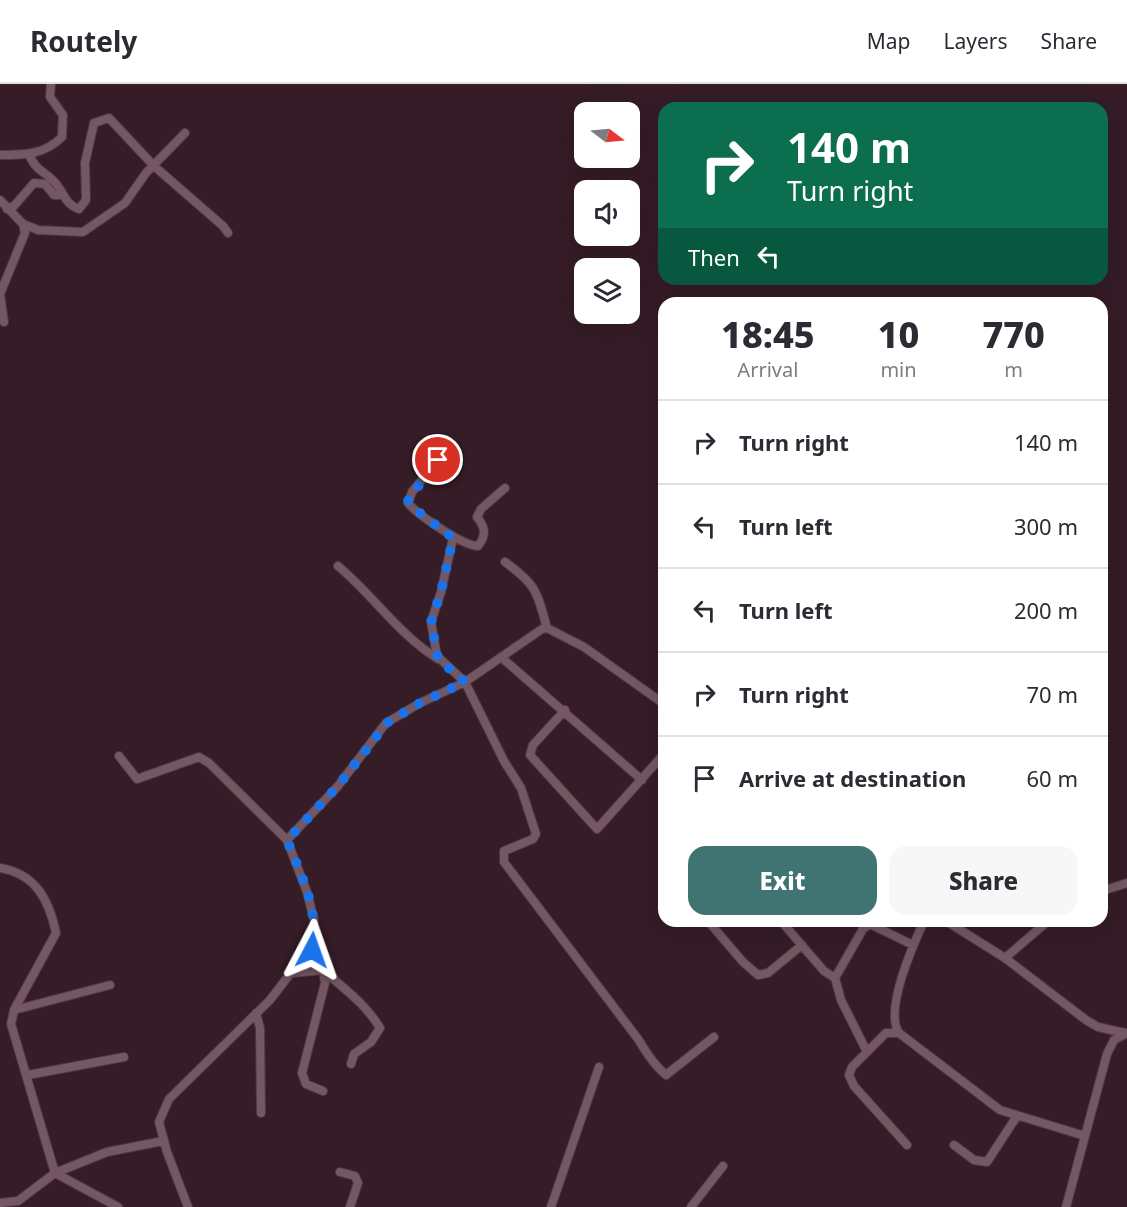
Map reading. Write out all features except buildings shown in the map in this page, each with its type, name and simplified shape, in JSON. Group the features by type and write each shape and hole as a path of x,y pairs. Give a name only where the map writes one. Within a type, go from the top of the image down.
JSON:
{"street":[{"path":"0,155 28,154 49,150 62,137 63,115 50,97 51,84"},
{"path":"28,154 33,166 57,185 61,195 71,206 79,209 83,207 86,200 85,164 94,123 110,118 154,166 224,226 228,233"},
{"path":"0,200 23,225 38,230 83,232 125,203 154,166 186,132"},
{"path":"7,209 14,206 34,183 45,184 54,195 61,195"},
{"path":"4,322 0,294 25,233 23,225"},
{"path":"438,460 412,492 408,503 453,538 478,546 485,530 477,517 481,509 505,488"},
{"path":"438,659 431,622 441,592 453,538"},
{"path":"505,562 525,576 539,594 547,628"},
{"path":"338,566 359,583 408,636 465,682 490,735 521,788 536,834 532,839 504,851 504,862 656,1067 666,1075 714,1037"},
{"path":"287,840 338,786 387,723 420,703 465,682 542,629 547,628 584,647 658,699"},
{"path":"501,657 565,710 642,780"},
{"path":"565,710 533,745 530,755 594,827 601,827 658,761"},
{"path":"119,756 137,779 199,757 204,759 287,840 308,892 315,934 311,954 299,969 290,974 256,1013 169,1099 159,1122 163,1141 188,1207"},
{"path":"0,868 38,886 52,913 56,933 14,1010 11,1024 28,1075 55,1173 118,1207"},
{"path":"1108,889 1127,883"},
{"path":"713,927 743,962 758,975 768,973 802,945"},
{"path":"786,927 824,971 835,978 841,1000 867,1052"},
{"path":"835,978 866,927"},
{"path":"876,927 913,945"},
{"path":"921,927 913,945 893,1019 899,1033 1000,1110 1085,1136"},
{"path":"956,927 1005,958 1068,1007 1098,1027 1111,1045"},
{"path":"1005,958 1041,927"},
{"path":"290,974 323,970 358,998 380,1028 371,1042 354,1054 351,1064"},
{"path":"323,970 325,983 302,1073 306,1084 323,1091"},
{"path":"14,1010 110,986"},
{"path":"256,1013 260,1028 261,1113"},
{"path":"1098,1027 1126,1033"},
{"path":"899,1033 886,1033 850,1071 849,1080 908,1145"},
{"path":"1066,1207 1111,1045 1126,1033"},
{"path":"28,1075 123,1057"},
{"path":"551,1207 598,1067"},
{"path":"954,1145 974,1160 987,1162 1017,1116"},
{"path":"0,1203 18,1201 55,1173 107,1152 163,1141"},
{"path":"691,1207 723,1166"},
{"path":"340,1172 355,1176 358,1183 350,1207"}],"route":[{"path":"312,950 315,934 308,892 287,840 338,786 365,747 387,723 420,703 465,682 438,659 431,622 441,592 453,538 449,532 408,503 412,492 438,460"}]}
